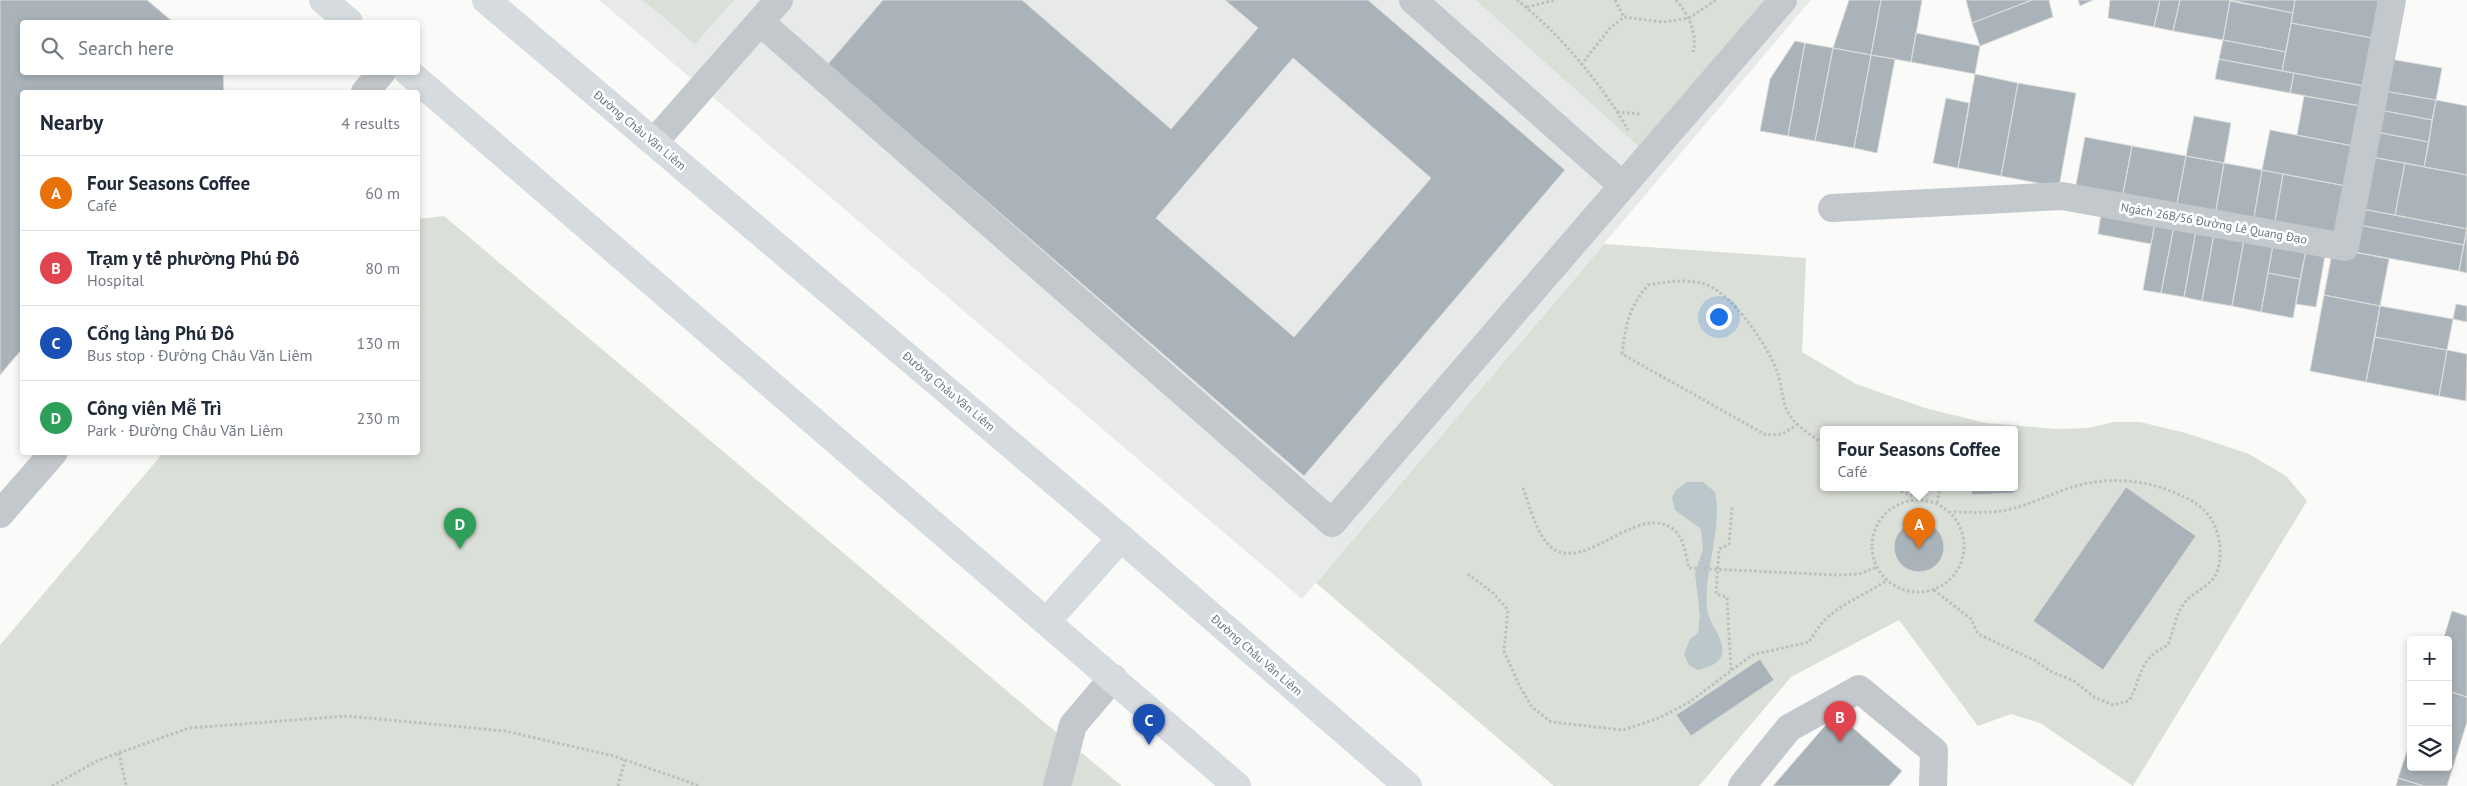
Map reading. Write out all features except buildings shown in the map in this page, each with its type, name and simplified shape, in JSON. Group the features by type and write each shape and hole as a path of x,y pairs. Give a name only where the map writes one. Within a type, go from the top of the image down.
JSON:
{"main road":[{"path":"323,0 347,20"},
{"name":"Đường Châu Văn Liêm","path":"486,0 1121,538 1408,786"},
{"path":"411,75 1237,786"},
{"path":"1047,621 1121,538"}],"street":[{"path":"654,142 779,0"},
{"path":"1413,0 1623,186"},
{"path":"760,22 1332,523 1783,0"},
{"name":"Ngách 26B/56 Đường Lê Quang Đạo","path":"1832,208 2062,196 2345,247 2392,0"},
{"path":"366,90 379,75"},
{"path":"0,514 51,455"},
{"path":"1057,786 1073,725 1112,678"},
{"path":"1742,786 1789,728 1859,689 1934,752 1934,786"}],"path":[{"path":"1517,0 1534,13 1596,81 1634,142 1642,164"},
{"path":"1526,7 1556,0"},
{"path":"1615,0 1624,17"},
{"path":"1676,0 1692,26 1694,46 1692,55"},
{"path":"1581,65 1610,28 1624,17 1663,22 1688,18 1716,0"},
{"path":"1617,112 1639,115 1646,112"},
{"path":"1798,424 1782,434 1766,435 1622,354 1626,326 1634,302 1648,285 1672,280 1702,283 1717,290 1746,319 1766,347 1778,373 1789,414 1798,424 1805,432 1820,441"},
{"path":"1934,590 1971,619 1978,634 2036,661 2050,671 2074,681 2094,697 2113,704 2129,701 2138,684 2143,666 2151,654 2168,645 2177,614 2187,600 2217,573 2220,556 2218,531 2208,514 2190,499 2159,486 2132,481 2106,481 2078,485 2011,509 1984,514 1951,512"},
{"path":"1523,488 1539,532 1557,550 1576,554 1635,528 1656,523 1674,530 1684,547 1689,568 1837,575 1859,574 1878,567"},
{"path":"1901,491 1937,503 1951,512 1960,525 1964,540 1964,556 1958,570 1947,582 1934,590 1918,592 1903,590 1887,580 1878,567 1872,544 1875,529 1882,516 1894,506 1908,500 1923,499"},
{"path":"1937,503 1939,491"},
{"path":"1731,670 1728,597 1716,594 1719,549 1729,544 1732,507"},
{"path":"1468,574 1493,593 1508,610 1504,652 1519,685 1532,707 1551,722 1623,730 1659,718 1688,703 1752,655 1809,642 1822,623 1845,604 1871,592 1887,580"},
{"path":"52,786 99,760 189,728 347,716 505,731 625,760 700,786"},
{"path":"119,753 126,786"},
{"path":"618,786 625,760"}],"shaded area":[{"path":"599,0 1811,0 1302,599"},
{"path":"643,0 734,0 695,44"},
{"path":"1476,0 1770,0 1644,151"},
{"path":"444,216 1122,786 0,786 0,645 161,455 420,455 420,219"},
{"path":"1604,244 1806,258 1802,352 1856,384 1925,408 1986,423 2057,429 2089,428 2114,422 2140,422 2186,433 2249,454 2286,476 2307,501 2133,786 2040,723 2011,714 1978,726 1899,620 1791,677 1699,786 1554,786 1316,583"},
{"path":"1687,482 1703,482 1715,492 1717,507 1717,521 1708,581 1707,610 1708,616 1720,639 1722,651 1721,657 1717,662 1698,670 1689,665 1684,654 1690,639 1698,633 1700,616 1695,573 1703,549 1701,529 1675,510 1672,498 1676,490"}],"place":[{"name":"Công viên Mễ Trì","path":"460,549"},
{"name":"Four Seasons Coffee","path":"1919,549"},
{"name":"Trạm y tế phường Phú Đô","path":"1840,742"},
{"name":"Cổng làng Phú Đô","path":"1149,745"}]}
